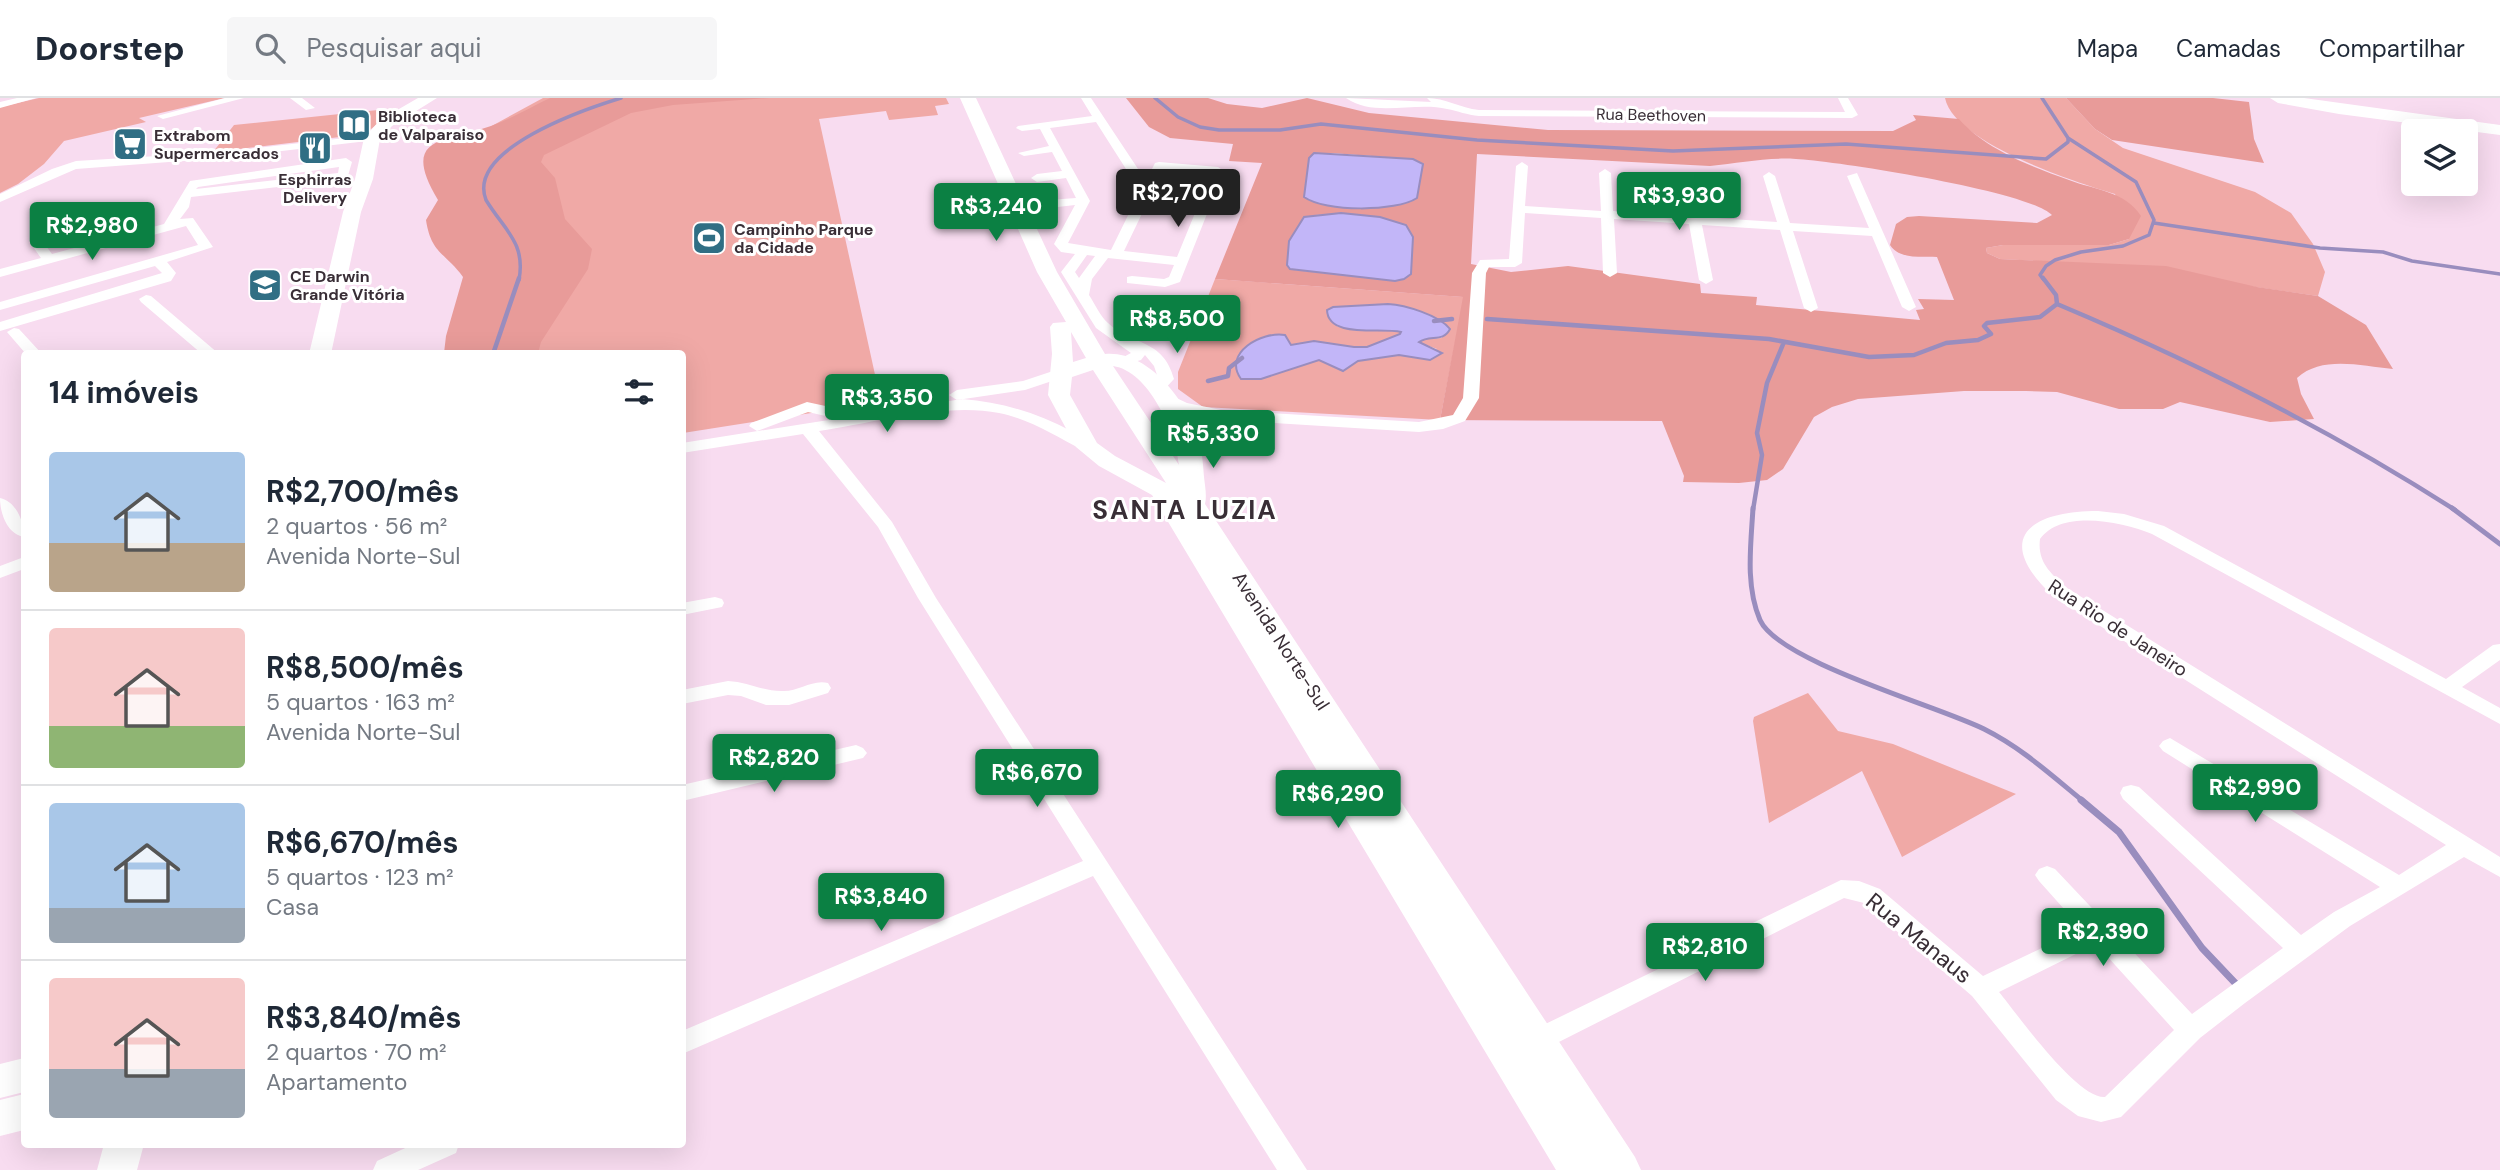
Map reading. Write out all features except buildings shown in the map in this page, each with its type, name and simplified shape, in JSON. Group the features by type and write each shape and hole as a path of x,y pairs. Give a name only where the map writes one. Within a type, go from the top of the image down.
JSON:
{"main road":[{"path":"321,350 352,212 373,138 386,123 429,98"},
{"name":"Avenida Norte-Sul","path":"955,98 1037,286 1074,310"},
{"name":"Avenida Norte-Sul","path":"968,98 1047,272 1074,310 1082,367 1163,452 1194,506 1620,1170"},
{"path":"2278,98 2500,131"},
{"path":"1074,310 1126,351 1159,393 1163,452 1122,463 1097,454"},
{"path":"1074,310 1082,367"},
{"path":"1126,351 1082,367 1059,395 1097,454 1161,490"},
{"name":"Avenida Norte-Sul","path":"1163,452 1161,490 1578,1170"},
{"path":"0,1081 21,1076"},
{"path":"0,1118 21,1113"},
{"path":"117,1170 123,1148"}],"street":[{"path":"0,105 30,98"},
{"path":"163,116 239,98"},
{"path":"295,98 310,108"},
{"path":"1086,98 1147,192"},
{"path":"1351,98 1380,104 1445,105"},
{"name":"Rua Beethoven","path":"1433,98 1445,105 1479,113 1849,116 1853,113 1843,98"},
{"path":"1621,98 1629,114"},
{"path":"1022,128 1099,118"},
{"path":"1044,125 1084,201"},
{"path":"0,198 66,167 206,156 373,138"},
{"path":"1024,153 1056,148"},
{"path":"169,226 183,207 190,189 190,174 206,156"},
{"path":"190,189 346,162 367,166"},
{"path":"343,176 346,162"},
{"path":"190,189 211,192 343,176 367,166"},
{"path":"1074,310 1090,272 1109,256 1147,192 1159,166 1218,171 1175,279 1169,282 1132,280"},
{"path":"1159,393 1190,409 1246,416 1419,428 1458,418 1466,410 1471,398 1479,273 1485,263 1515,263 1522,166"},
{"path":"1605,173 1610,273"},
{"path":"1037,178 1070,174"},
{"path":"1135,175 1155,174"},
{"path":"1769,176 1811,308"},
{"path":"1853,176 1909,307"},
{"path":"1686,177 1706,281"},
{"path":"0,273 189,221 211,192"},
{"path":"1049,204 1084,201"},
{"path":"1084,201 1061,244 1068,251 1183,262"},
{"path":"1517,209 1875,232"},
{"path":"0,306 206,247 189,221"},
{"path":"1074,310 1068,272 1082,253"},
{"path":"30,350 7,330 60,310 166,278 169,274 158,261"},
{"path":"1047,272 1090,272"},
{"path":"50,291 60,310"},
{"path":"146,299 207,350"},
{"path":"686,447 1042,381 1082,367"},
{"path":"781,419 782,424 813,424 976,404 1030,415 1097,454"},
{"path":"686,438 755,427 807,407 813,424 841,467 886,526 934,609 1293,1170"},
{"path":"1163,452 1219,423 1246,416"},
{"path":"0,503 21,529"},
{"name":"Rua Rio de Janeiro","path":"2500,717 2158,530 2137,522 2089,516 2058,519 2041,527 2029,538 2028,550 2033,563 2042,578 2060,592 2500,868"},
{"path":"0,572 21,564"},
{"path":"686,609 715,603"},
{"path":"2447,688 2500,650"},
{"path":"686,696 728,688 744,689 766,698 789,698 821,688"},
{"path":"2170,746 2399,887"},
{"path":"686,792 856,753"},
{"path":"2131,793 2299,948"},
{"path":"2047,876 2191,1030 2299,948 2464,845"},
{"path":"686,1041 1098,864"},
{"name":"Rua Manaus","path":"1538,1040 1841,889 1859,890 1872,896 1981,989 2066,1092 2087,1107 2101,1110 2112,1108 2191,1030"},
{"path":"1981,989 2100,931"},
{"path":"387,1170 437,1148"}],"shaded area":[{"path":"39,98 225,98 139,118 146,122 64,141 44,164 18,184 0,193 0,107"},
{"path":"543,98 946,98 949,104 935,106 938,115 889,120 886,111 819,119 881,402 686,433 686,350 456,350 488,128"},
{"path":"550,98 769,98 673,105 631,113 544,155 541,162 555,178 565,219 592,249 588,269 541,342 539,350 444,350 463,277 435,247 428,231 426,220 438,200 427,179 423,163 426,152 444,139 498,123"},
{"path":"1126,98 1208,98 1227,104 1262,108 1307,98 1369,113 1548,130 1893,131 1916,120 1913,115 1959,119 1982,139 2010,156 2055,175 2118,196 2127,201 2141,216 2129,239 2109,245 2003,245 1986,248 1987,253 2000,259 2166,266 2257,287 2318,296 2366,325 2393,369 2355,364 2318,366 2297,378 2301,394 2314,419 2270,422 2180,402 2163,409 2119,409 2057,392 1964,391 1858,399 1832,407 1814,417 1783,469 1767,480 1739,483 1683,482 1684,476 1662,421 1440,420 1463,297 1215,279 1262,163 1229,161 1233,144 1170,138 1149,127","holes":["1331,153 1413,159 1356,206 1307,199","1477,154 1710,166 1774,159 1818,161 1971,187 2008,196 2052,215 2037,223 1919,216 1907,217 1896,224 1890,245 1905,255 1937,257 1954,300 1918,299 1924,309 1916,310 1920,320 1756,305 1757,297 1701,293 1700,284 1568,266 1511,272 1471,264","1358,214 1406,225 1413,237 1395,281 1295,270 1314,215"]},
{"path":"1945,98 2066,98 2095,129 2123,148 2255,192 2291,213 2313,244 2325,272 2318,296 2096,264 2000,259 1987,253 1986,248 2003,245 2109,245 2129,239 2115,194 2046,170 1992,145 1953,115"},
{"path":"2066,98 2213,98 2249,102 2254,139 2264,163 2112,140 2095,129"},
{"path":"397,108 365,134 213,152 234,125"},
{"path":"1314,153 1413,159 1423,164 1417,198 1407,203 1378,208 1343,208 1314,202 1304,197 1309,158"},
{"path":"1341,213 1380,217 1406,225 1413,237 1411,274 1395,281 1290,269 1287,265 1289,241 1304,217"},
{"path":"1215,279 1464,297 1440,420 1203,407 1178,389 1178,372","holes":["1388,304 1410,308 1438,319 1442,338 1423,339 1418,342 1437,349 1423,359 1399,355 1358,361 1340,370 1319,360 1261,379 1291,345 1314,341 1367,347 1402,332 1338,327 1327,310 1333,307"]},
{"path":"1388,304 1421,312 1445,324 1450,329 1444,336 1419,342 1442,353 1430,360 1399,355 1358,361 1343,371 1319,360 1261,379 1241,379 1236,369 1237,361 1247,346 1266,337 1285,335 1291,345 1314,341 1367,347 1400,334 1401,332 1357,330 1336,325 1327,310 1333,307"},
{"path":"1808,693 1838,731 1893,744 2016,794 1902,857 1862,771 1769,823 1754,717"}],"waterway":[{"path":"519,280 520,267 516,246 486,200 485,181 494,164 510,148 532,134 582,111 621,98"},
{"path":"1155,98 1178,117 1200,127 1219,130 1280,130 1321,124 1477,140 1673,151 1846,144 2046,159 2068,142 2068,138"},
{"path":"2042,98 2068,138"},
{"path":"2044,280 2040,275 2046,266 2055,260 2081,252 2123,246 2149,235 2154,220 2136,182 2068,138"},
{"path":"2154,223 2320,248 2383,252 2412,261 2500,274"},
{"path":"494,350 519,278"},
{"path":"2043,278 2056,295 2057,304"},
{"path":"1487,319 1769,339 1869,357 1914,355 1946,343 1978,340 1991,334 1984,326 1987,323 2040,317 2057,304"},
{"path":"2057,304 2160,349 2260,398 2359,452 2453,509"},
{"path":"1434,321 1452,319"},
{"path":"1753,510 1762,455 1757,433 1767,383 1784,342"},
{"path":"1208,381 1228,376 1229,368 1242,358"},
{"path":"1753,508 1750,564 1752,593 1760,620 1773,636 1827,667 1962,719 1998,736 2024,753 2083,801"},
{"path":"2453,509 2500,544"},
{"path":"2081,800 2119,832 2202,948 2238,986"}],"place":[{"name":"Biblioteca de Valparaiso","path":"354,125"},
{"name":"Extrabom Supermercados","path":"130,144"},
{"name":"Esphirras Delivery","path":"315,148"},
{"name":"Campinho Parque da Cidade","path":"709,238"},
{"name":"CE Darwin Grande Vitória","path":"265,285"}],"district":[{"name":"SANTA LUZIA","path":"1185,510"}]}
